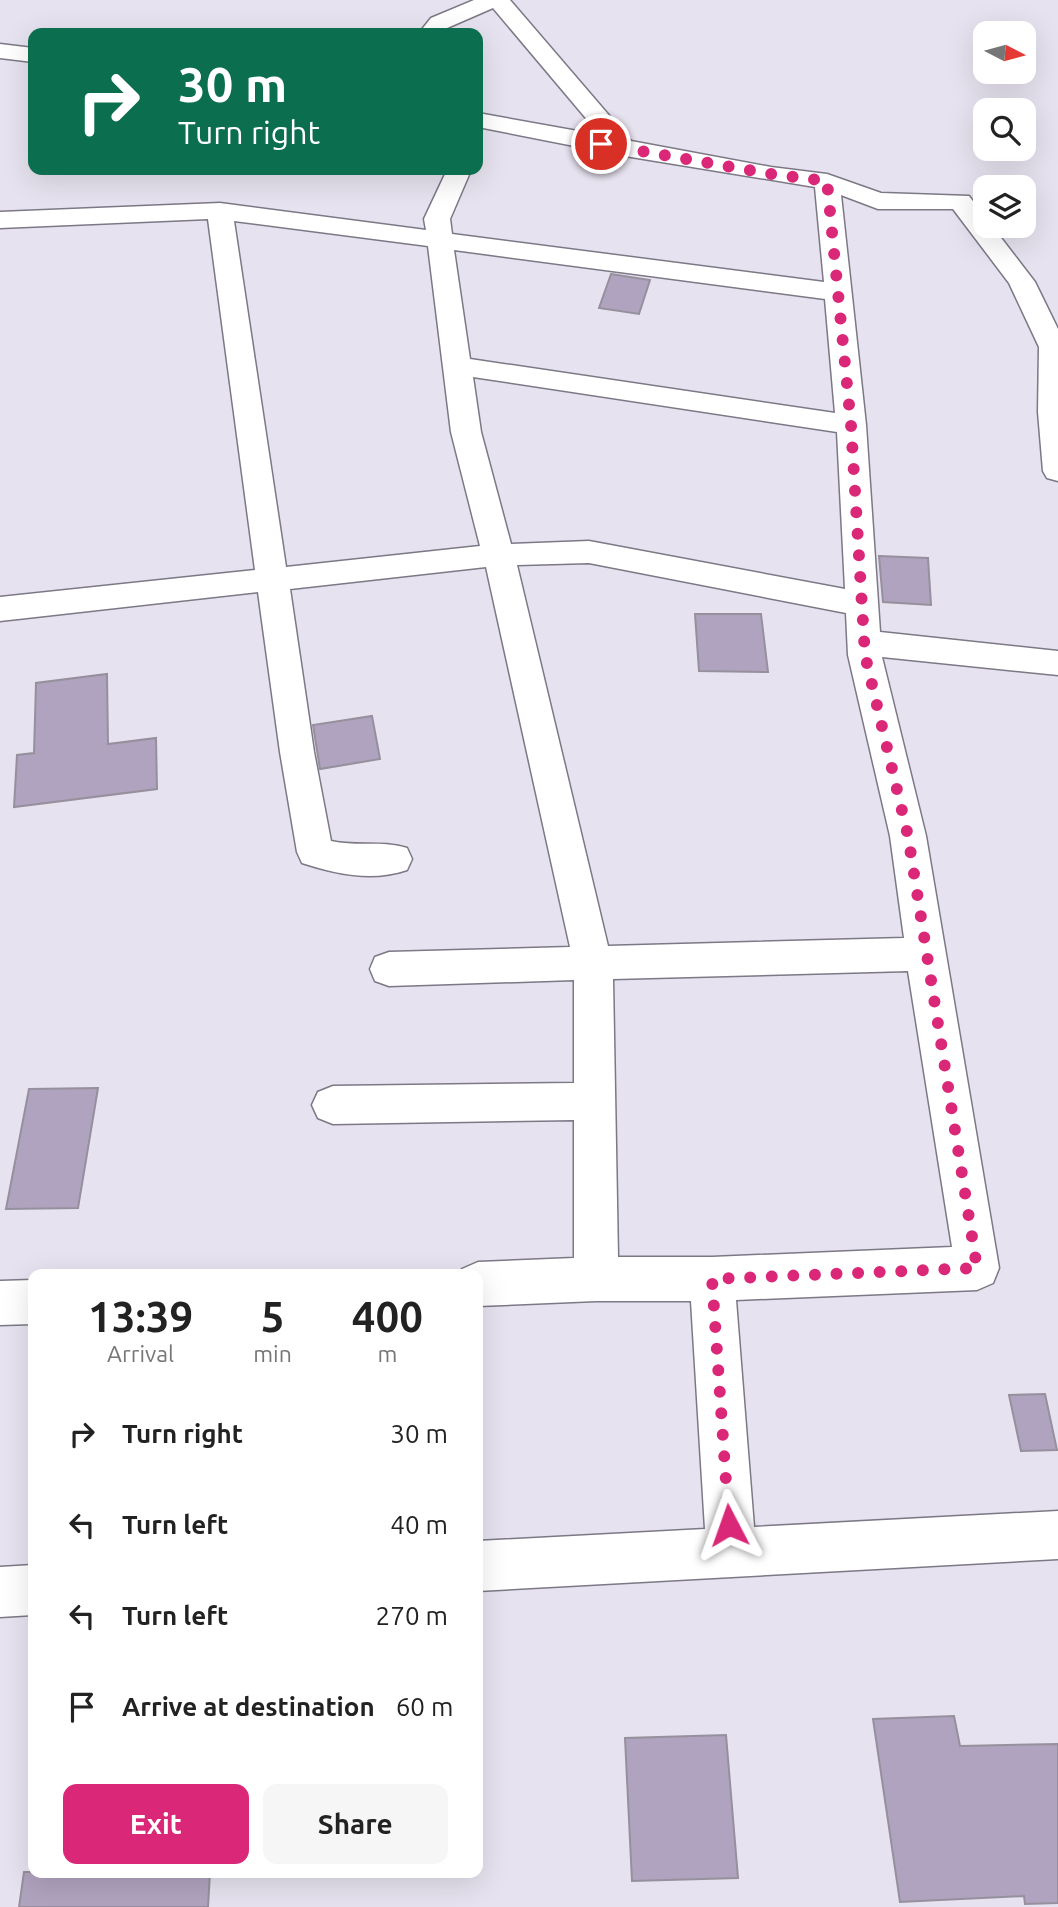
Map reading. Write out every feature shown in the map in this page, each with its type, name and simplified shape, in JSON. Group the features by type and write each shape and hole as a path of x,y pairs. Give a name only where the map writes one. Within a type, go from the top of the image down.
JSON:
{"street":[{"path":"434,28 439,23 492,0"},
{"path":"498,0 625,149"},
{"path":"0,51 28,54"},
{"path":"483,125 771,174 827,181 878,201 960,201 1022,282 1053,347 1052,412 1058,471"},
{"path":"457,175 437,219 466,432 499,555 593,963 596,1279"},
{"path":"483,1284 596,1279 712,1279 977,1268 908,836 864,643 851,425 827,181"},
{"path":"220,211 315,852 351,861 394,859"},
{"path":"0,220 220,211 836,292"},
{"path":"457,366 851,425"},
{"path":"0,609 499,555 589,552 861,604"},
{"path":"864,643 1058,663"},
{"path":"389,969 925,954"},
{"path":"333,1105 595,1101"},
{"path":"712,1279 730,1552"},
{"path":"0,1303 28,1302"},
{"path":"483,1566 1058,1535"},
{"path":"0,1592 28,1590"}],"building":[{"path":"611,274 650,280 639,314 599,308"},
{"path":"879,556 928,558 931,605 883,602"},
{"path":"695,614 761,614 768,672 699,671"},
{"path":"107,674 108,744 156,738 157,789 14,807 17,755 34,753 36,683"},
{"path":"372,716 380,759 320,769 313,725"},
{"path":"98,1088 78,1208 6,1209 29,1089"},
{"path":"1045,1394 1057,1450 1021,1451 1009,1395"},
{"path":"954,1716 960,1746 1058,1744 1058,1903 1025,1904 1024,1896 900,1902 873,1719"},
{"path":"726,1735 738,1878 632,1881 625,1738"},
{"path":"24,1872 28,1872 28,1878 210,1878 208,1907 19,1907"}],"route":[{"path":"601,144 771,174 827,181 851,425 865,655 908,836 977,1268 712,1279 729,1525"}]}
